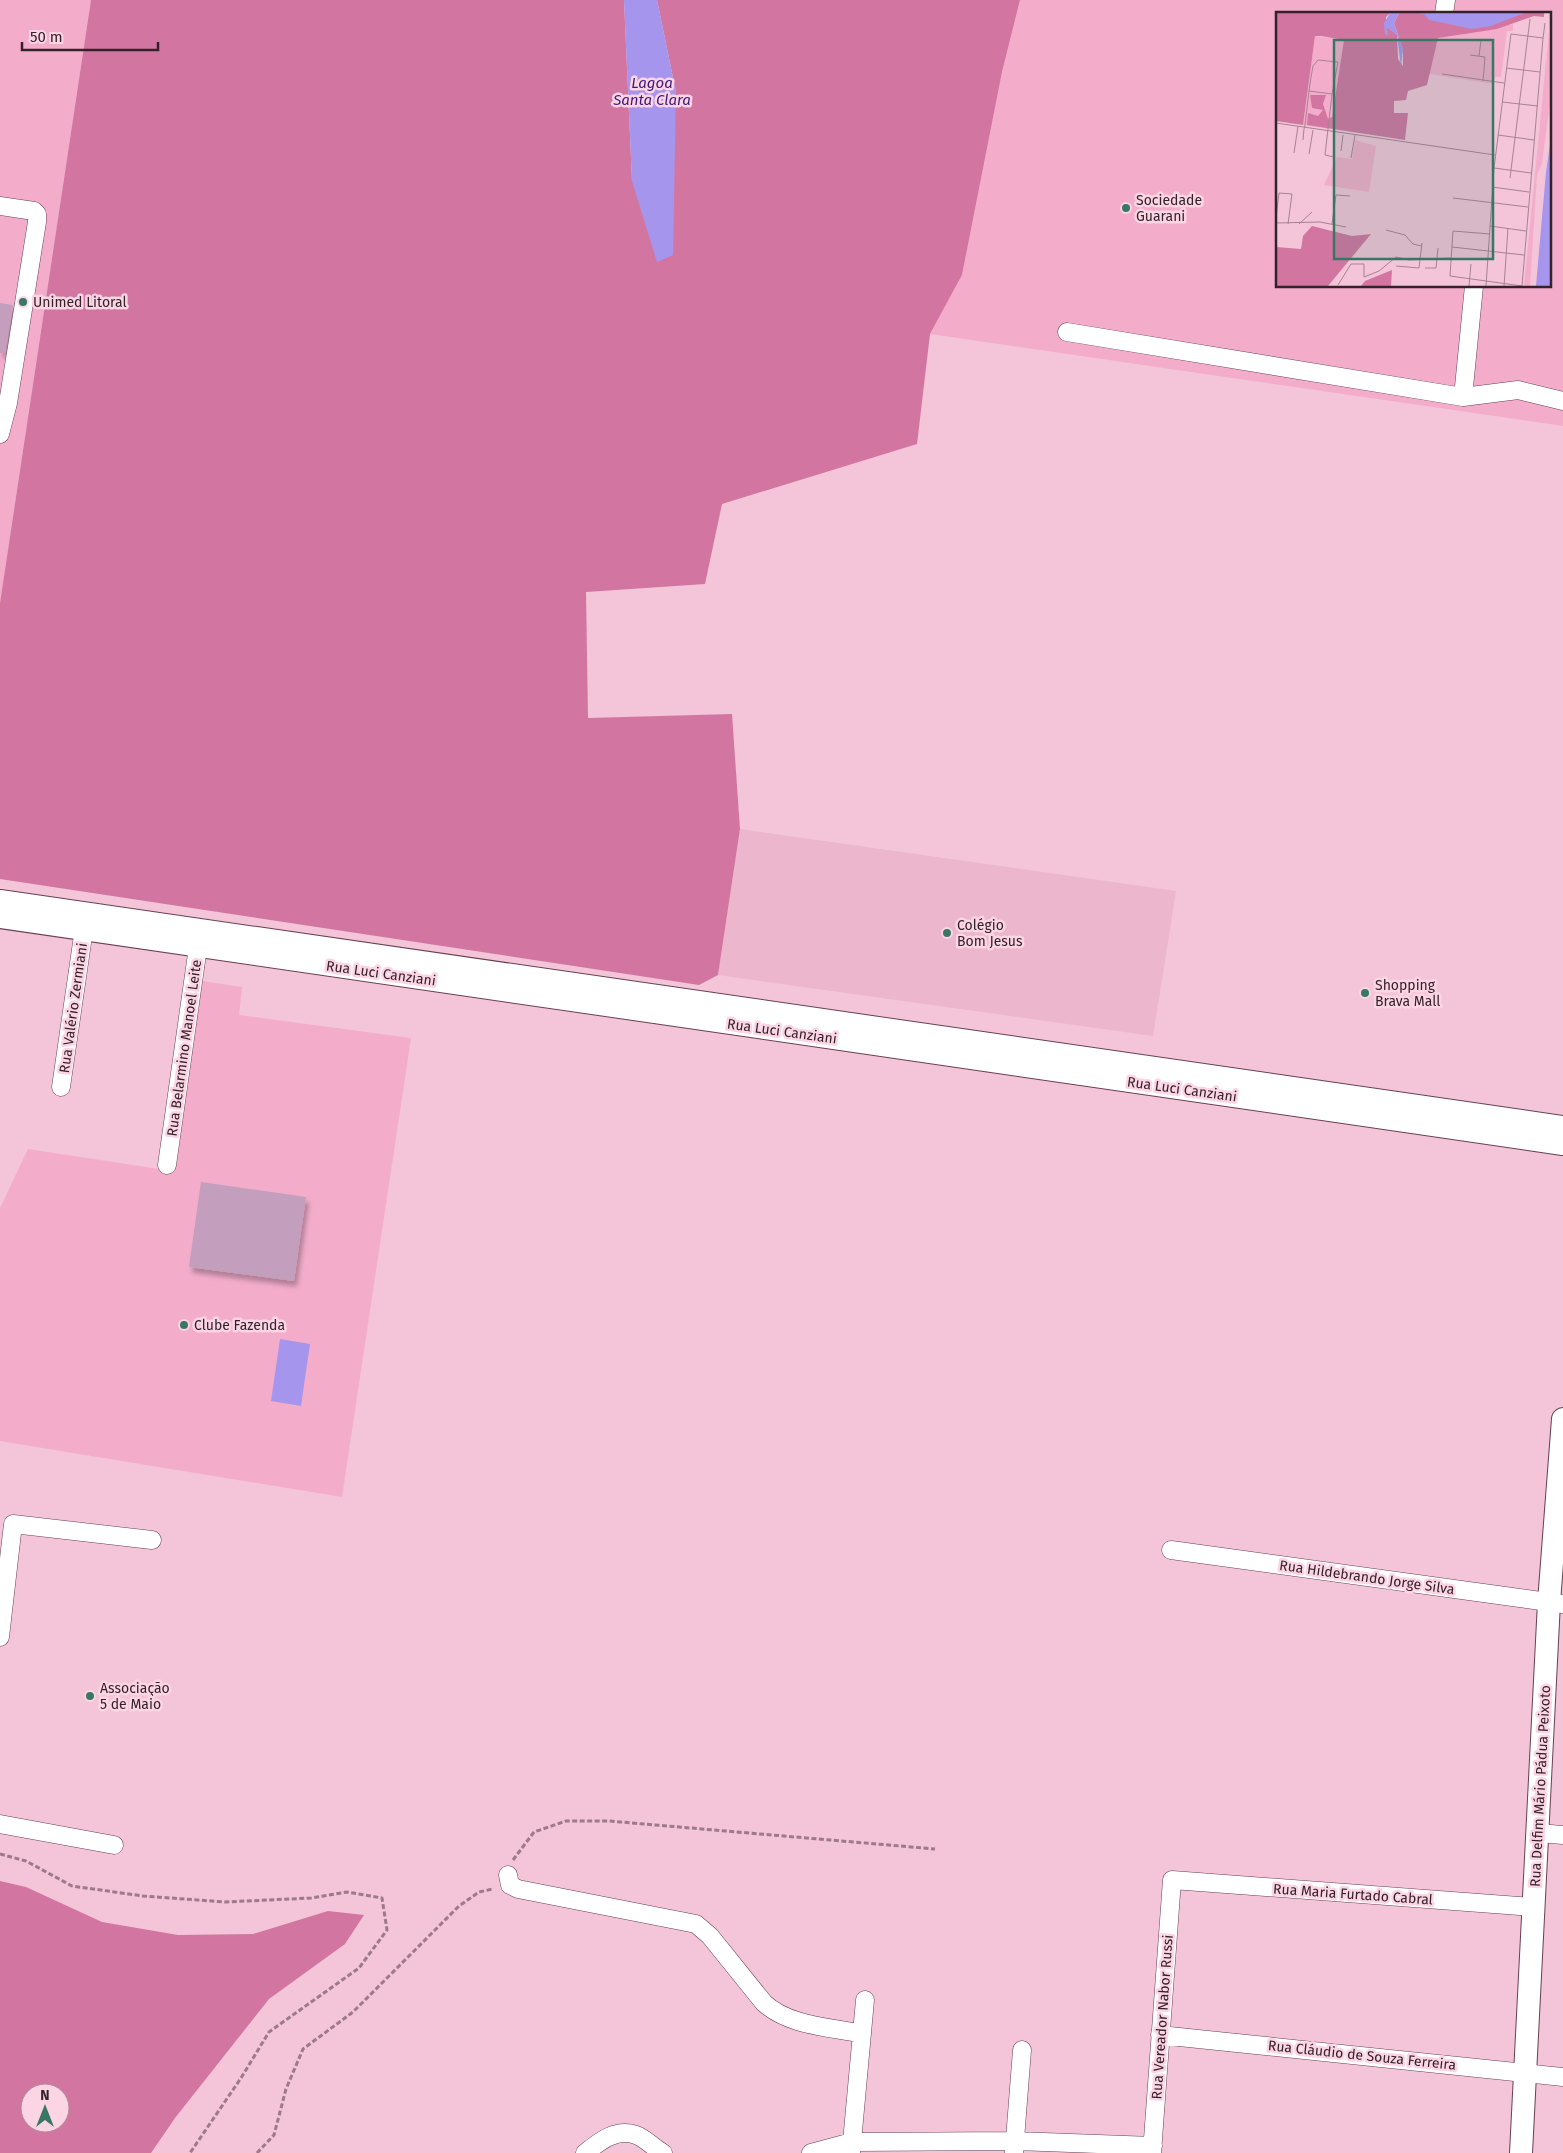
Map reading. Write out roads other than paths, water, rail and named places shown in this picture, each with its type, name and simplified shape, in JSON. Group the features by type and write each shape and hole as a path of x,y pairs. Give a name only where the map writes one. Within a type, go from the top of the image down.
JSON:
{"main road":[{"name":"Rua Luci Canziani","path":"0,901 199,938 1563,1144"},
{"name":"Rua Luci Canziani","path":"0,917 84,930 199,938 1563,1128"},
{"name":"Rua Delfim Mário Pádua Peixoto","path":"1521,2153 1527,2072 1538,1832 1556,1603 1563,1418"}],"street":[{"path":"0,206 34,211 37,222 8,403 0,434"},
{"path":"1463,397 1474,288"},
{"path":"1066,332 1463,397 1518,390 1563,401"},
{"name":"Rua Valério Zermiani","path":"61,1087 84,930"},
{"name":"Rua Belarmino Manoel Leite","path":"167,1165 199,938"},
{"path":"0,1637 13,1524 152,1540"},
{"name":"Rua Hildebrando Jorge Silva","path":"1171,1550 1556,1603"},
{"path":"0,1824 114,1845"},
{"path":"1538,1832 1563,1835"},
{"path":"509,1880 518,1889 696,1924 710,1936 774,2013 790,2020 862,2034"},
{"name":"Rua Maria Furtado Cabral","path":"1172,1880 1534,1907"},
{"name":"Rua Vereador Nabor Russi","path":"1153,2149 1172,1880"},
{"path":"851,2147 865,2000"},
{"name":"Rua Cláudio de Souza Ferreira","path":"1160,2035 1563,2077"},
{"path":"1014,2147 1022,2050"},
{"path":"585,2153 602,2140 624,2133 637,2135 663,2153"},
{"path":"811,2153 851,2147 1153,2149"}],"water":[{"name":"Lagoa Santa Clara","path":"624,0 657,0 676,92 673,255 657,262 632,181"},
{"path":"280,1339 310,1344 301,1406 271,1401"}],"place":[{"name":"Sociedade Guarani","path":"1126,208"},
{"name":"Unimed Litoral","path":"23,302"},
{"name":"Colégio Bom Jesus","path":"947,933"},
{"name":"Shopping Brava Mall","path":"1365,993"},
{"name":"Clube Fazenda","path":"184,1325"},
{"name":"Associação 5 de Maio","path":"90,1696"}]}
